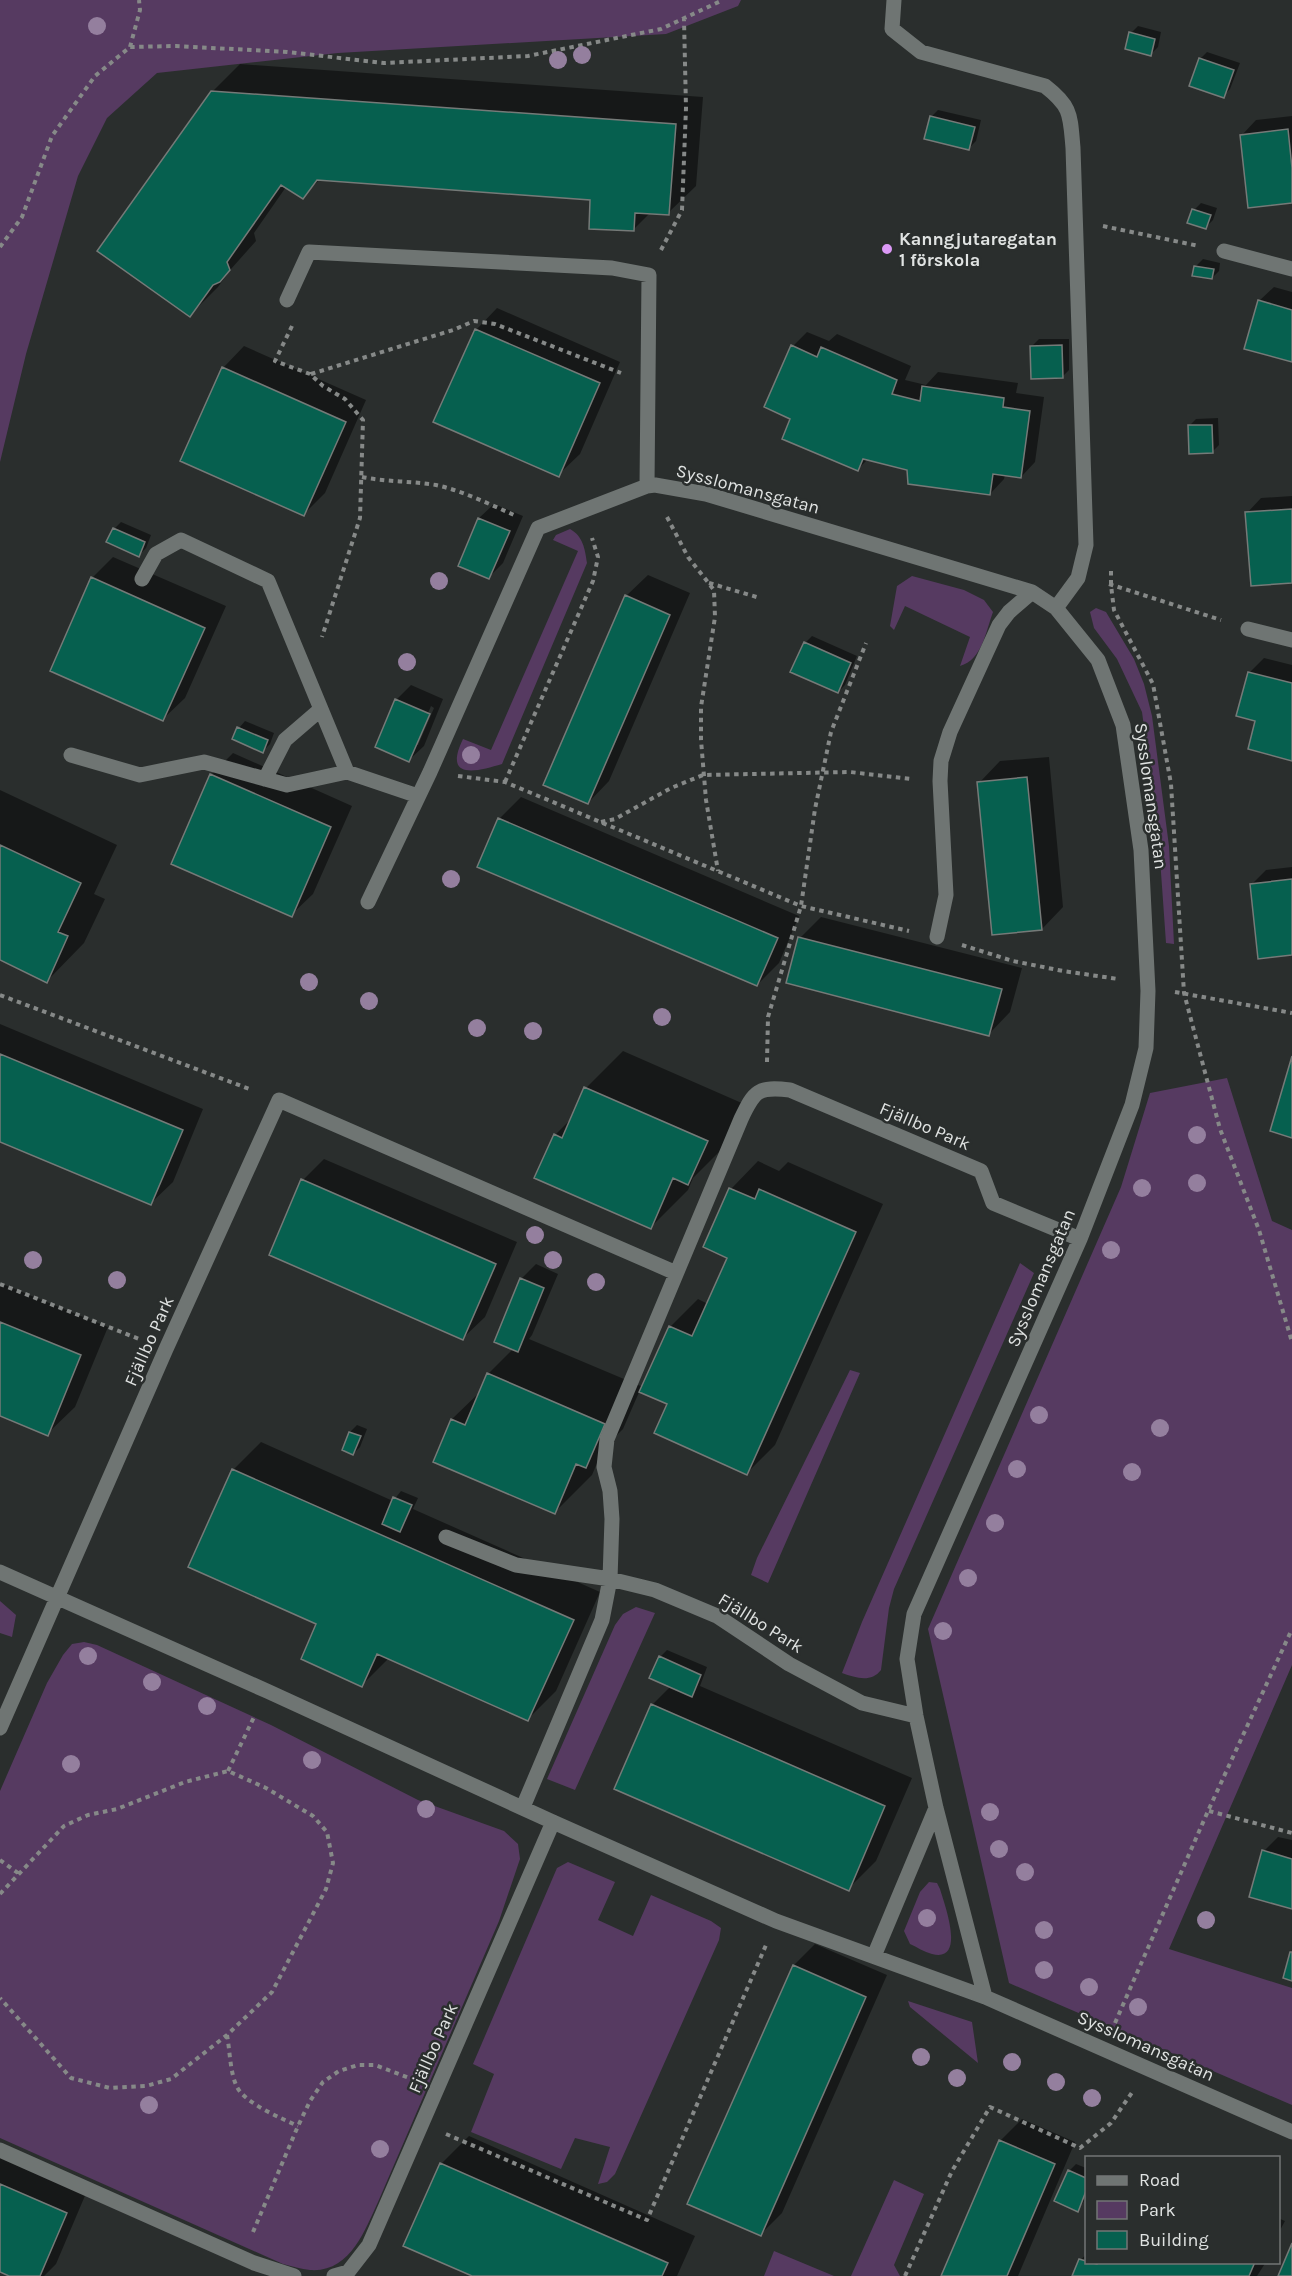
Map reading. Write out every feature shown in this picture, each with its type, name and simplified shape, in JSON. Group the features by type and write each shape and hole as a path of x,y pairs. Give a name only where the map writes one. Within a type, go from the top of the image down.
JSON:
{"street":[{"path":"894,0 892,29 921,52 1045,86 1061,98 1070,114 1086,545 1078,578 1056,608"},
{"path":"1224,251 1292,269"},
{"path":"287,300 309,252 612,268 649,275 648,380 651,486 538,528 430,772 368,902"},
{"name":"Sysslomansgatan","path":"651,486 706,494 1032,592 1056,608 1098,660 1123,725 1141,850 1148,991 1146,1048 1132,1105 1080,1239 914,1614 908,1659 916,1716 936,1808 985,1997"},
{"path":"142,579 156,554 181,540 268,581 347,772"},
{"path":"937,937 946,895 941,761 947,741 999,625 1009,612 1032,592"},
{"path":"1248,629 1292,640"},
{"path":"265,779 285,740 321,709"},
{"path":"71,755 140,775 204,762 287,785 347,772 418,796"},
{"path":"523,1807 602,1620 610,1579 612,1520 604,1467 607,1439 747,1105 767,1087"},
{"name":"Fjällbo Park","path":"767,1087 790,1090 981,1171 993,1203 1080,1239"},
{"path":"279,1100 676,1273"},
{"name":"Fjällbo Park","path":"0,1728 279,1100"},
{"name":"Fjällbo Park","path":"446,1537 516,1564 610,1579 655,1590 717,1616 789,1664 862,1703 916,1716"},
{"path":"0,1572 776,1921"},
{"path":"874,1956 936,1808"},
{"name":"Fjällbo Park","path":"334,2276 348,2272 369,2246 553,1822"},
{"name":"Sysslomansgatan","path":"776,1921 985,1997 1292,2132"},
{"path":"0,2150 243,2258 260,2271 294,2276"}],"path":[{"path":"0,247 22,217 52,136 95,76 130,47 140,10 139,0"},
{"path":"130,47 177,46 287,52 384,63 528,56 661,29 723,0"},
{"path":"649,275 682,210 686,108 684,19"},
{"path":"1103,226 1224,251"},
{"path":"287,300 292,325 275,361 310,374 323,386 345,399 363,420 360,518 317,650 304,669"},
{"path":"310,374 453,330 474,321 495,324 618,373 648,380"},
{"path":"362,477 435,485 458,491 519,517 538,528"},
{"path":"651,486 688,557 714,590 715,617 700,707 703,775 718,871"},
{"path":"505,782 593,581 598,557 592,535 581,511"},
{"path":"1078,578 1111,585 1248,629"},
{"path":"709,583 760,598"},
{"path":"767,1087 768,1017 801,906 815,809 831,732 866,643"},
{"path":"430,772 505,782 801,906 937,937 1013,961 1062,971 1117,977 1126,988 1184,993 1292,1013"},
{"path":"599,823 615,819 670,788 703,775 850,772 880,777 940,781"},
{"path":"1184,993 1220,1129 1259,1230 1292,1342"},
{"path":"0,995 279,1100"},
{"path":"0,1284 166,1350"},
{"path":"1104,2048 1208,1811 1292,1629"},
{"path":"228,1771 267,1691"},
{"path":"0,1894 64,1826 88,1815 117,1809 185,1782 228,1771 266,1788 313,1816 327,1832 333,1863 326,1889 272,1992 227,2035 171,2079 146,2086 110,2088 71,2078 0,1998"},
{"path":"1208,1811 1292,1833"},
{"path":"0,1860 18,1873"},
{"path":"421,2123 647,2220 776,1921"},
{"path":"227,2035 237,2088 269,2112 298,2126"},
{"path":"243,2258 298,2126 310,2101 323,2082 339,2071 358,2065 375,2065 437,2090"},
{"path":"905,2276 952,2171 990,2107 1080,2148 1111,2123 1149,2068"}],"green space":[{"path":"0,0 741,0 738,6 666,34 338,53 157,73 107,118 78,176 26,354 0,462"},
{"path":"570,529 581,539 587,563 502,764 465,770 457,761 463,739 491,750 578,551 553,540 556,535"},
{"path":"912,576 964,590 984,600 993,612 982,644 967,663 960,666 970,637 905,606 894,630 890,626 897,586"},
{"path":"1096,608 1106,612 1134,659 1144,684 1152,716 1169,846 1174,944 1166,943 1158,830 1142,712 1117,659 1094,628 1090,612"},
{"path":"1227,1078 1272,1221 1292,1230 1292,1665 1169,1949 1292,1988 1292,2105 1009,1983 928,1629 1121,1187 1150,1093"},
{"path":"1020,1263 1034,1273 894,1589 889,1608 881,1670 868,1678 858,1678 842,1673 862,1622"},
{"path":"850,1370 860,1373 768,1583 751,1575 757,1558"},
{"path":"0,1601 16,1615 12,1637 0,1633"},
{"path":"636,1607 655,1613 575,1790 547,1779 615,1625 623,1614"},
{"path":"84,1642 97,1645 271,1725 418,1800 504,1831 518,1844 520,1859 499,1921 378,2202 354,2248 336,2265 310,2270 283,2264 0,2138 0,1791 47,1683 72,1644"},
{"path":"568,1862 615,1882 598,1920 633,1936 651,1895 711,1921 721,1928 719,1940 615,2174 607,2182 598,2184 610,2147 575,2138 561,2169 471,2132 494,2074 473,2064 557,1868"},
{"path":"929,1882 937,1883 940,1889 951,1930 949,1950 943,1954 932,1954 910,1944 904,1931 920,1892"},
{"path":"908,2001 972,2022 978,2063 910,2007"},
{"path":"894,2180 924,2194 894,2265 900,2276 851,2276"},
{"path":"774,2251 834,2276 764,2276"}],"building":[{"path":"1129,32 1155,39 1151,56 1125,49"},
{"path":"1199,58 1234,70 1224,98 1189,86"},
{"path":"211,91 676,124 669,215 635,213 634,231 589,229 590,200 317,180 303,199 281,185 227,262 230,270 220,282 213,285 190,317 97,251"},
{"path":"930,116 975,127 969,150 924,139"},
{"path":"1288,129 1292,168 1292,203 1248,208 1240,135"},
{"path":"1192,209 1211,215 1206,229 1187,223"},
{"path":"1194,266 1214,269 1212,279 1192,276"},
{"path":"1258,300 1292,310 1292,362 1244,349"},
{"path":"475,329 600,383 559,477 433,422"},
{"path":"791,345 817,357 821,347 897,380 892,394 920,401 922,386 1004,398 1003,407 1030,411 1021,478 993,474 990,495 908,484 907,470 863,459 858,471 782,439 790,419 764,407"},
{"path":"1062,345 1063,378 1031,379 1030,346"},
{"path":"222,367 346,422 304,516 180,461"},
{"path":"1188,425 1212,425 1213,453 1189,454"},
{"path":"1292,509 1292,583 1251,586 1245,512"},
{"path":"478,518 510,531 489,579 458,566"},
{"path":"113,528 145,542 139,557 106,542"},
{"path":"91,577 205,628 163,721 50,671"},
{"path":"625,595 670,615 588,804 543,785"},
{"path":"804,642 851,663 838,693 790,672"},
{"path":"1248,672 1292,683 1292,761 1248,749 1255,721 1236,716"},
{"path":"395,699 430,714 409,762 375,747"},
{"path":"237,727 268,740 263,753 232,739"},
{"path":"210,774 331,827 292,917 171,864"},
{"path":"1027,777 1042,930 992,935 977,782"},
{"path":"498,818 778,938 757,986 477,867"},
{"path":"0,845 81,883 58,932 68,936 47,983 0,960"},
{"path":"1292,879 1292,955 1258,959 1250,884"},
{"path":"798,937 1002,989 989,1036 786,983"},
{"path":"0,1054 183,1130 151,1205 0,1142"},
{"path":"1292,1056 1292,1138 1270,1131"},
{"path":"584,1087 708,1141 688,1185 673,1178 651,1229 534,1178 554,1134 562,1138"},
{"path":"301,1179 496,1264 463,1340 269,1255"},
{"path":"729,1188 755,1199 759,1189 856,1232 747,1475 654,1433 667,1404 639,1392 669,1326 692,1336 727,1258 703,1247"},
{"path":"520,1278 544,1288 518,1352 494,1342"},
{"path":"0,1322 81,1355 48,1436 0,1416"},
{"path":"487,1373 605,1424 586,1468 576,1464 555,1514 433,1462 451,1419 465,1425"},
{"path":"349,1432 361,1436 353,1455 342,1450"},
{"path":"232,1469 574,1620 528,1721 377,1654 362,1687 301,1659 316,1624 188,1567"},
{"path":"393,1497 412,1505 400,1532 382,1524"},
{"path":"659,1656 701,1675 692,1697 649,1678"},
{"path":"651,1704 885,1806 849,1891 614,1789"},
{"path":"1262,1850 1292,1859 1292,1909 1249,1897"},
{"path":"1290,1952 1292,1952 1292,1981 1283,1978"},
{"path":"793,1965 866,1997 761,2236 687,2204"},
{"path":"999,2140 1055,2164 1007,2276 941,2276"},
{"path":"440,2163 668,2263 662,2276 472,2276 403,2246"},
{"path":"1068,2170 1085,2178 1085,2194 1078,2212 1054,2201"},
{"path":"0,2184 67,2213 40,2276 9,2276 0,2272"},
{"path":"1292,2243 1292,2276 1278,2276"},
{"path":"1079,2259 1085,2261 1085,2264 1254,2264 1249,2276 1072,2276"}],"place":[{"name":"Kanngjutaregatan 1 förskola","path":"887,249"}]}
